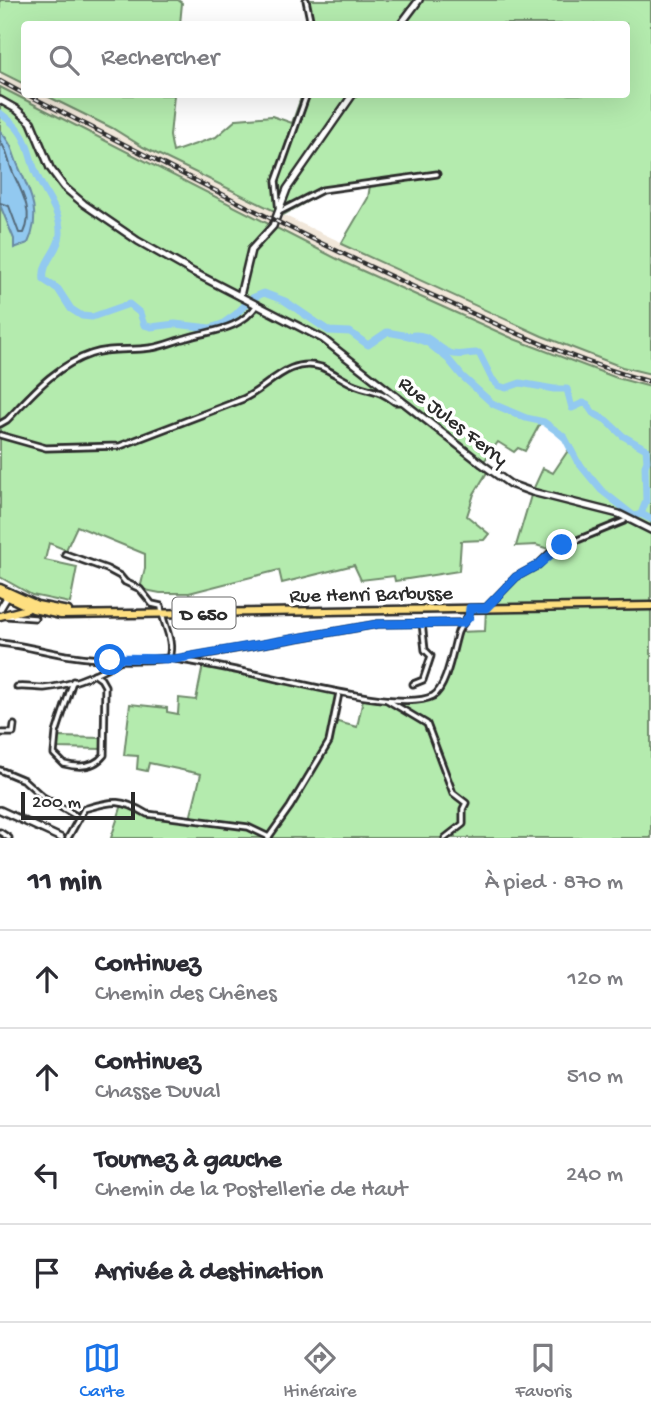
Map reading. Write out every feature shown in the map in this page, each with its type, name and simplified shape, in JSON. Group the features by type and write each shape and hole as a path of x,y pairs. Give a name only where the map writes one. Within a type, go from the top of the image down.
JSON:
{"main road":[{"path":"403,21 419,0"},
{"path":"240,296 249,254 273,226 287,189 349,98"},
{"name":"Rue Jules Ferry","path":"0,100 31,122 50,168 69,191 138,241 323,339 510,484 619,514 651,530"},
{"name":"D 650","path":"0,588 3,603"},
{"path":"3,603 33,609"},
{"name":"D 650","path":"3,603 61,615 91,615"},
{"name":"D 650","path":"3,603 91,615"},
{"name":"Rue Henri Barbusse","path":"91,615 651,606"},
{"path":"0,810 61,838"}],"street":[{"path":"306,0 310,21"},
{"path":"306,98 276,181 279,212 322,190 437,174"},
{"path":"0,424 58,370 105,350 153,348 216,333 247,315 252,302"},
{"path":"0,435 46,448 120,446 243,399 272,378 306,364 330,371 356,385 380,391 394,402 403,402"},
{"path":"486,608 516,577 538,565 553,550 624,521"},
{"path":"65,554 121,576 125,582 140,590 152,604 162,606 161,613 171,643 169,658"},
{"path":"3,603 35,618"},
{"path":"0,643 24,645 65,655 123,659 169,658 339,692 386,699 418,700 438,692 463,623 469,617 470,608"},
{"path":"413,684 423,680 432,656 425,650 422,623"},
{"path":"175,659 378,624 463,623"},
{"path":"107,668 110,664 108,658"},
{"path":"17,687 43,688 73,681 123,659"},
{"path":"73,681 56,733 54,754 64,764 86,766 100,761 104,755 105,686 94,674"},
{"path":"68,838 84,809 119,801 147,814 248,827 268,838 329,742 339,692"},
{"path":"386,699 419,718 430,728 453,793 466,803 463,809 463,824 444,838"},
{"path":"0,733 13,733 14,726"},
{"path":"0,770 24,780 43,797 78,817"},
{"path":"0,832 9,838"}],"shaded area":[{"path":"0,72 21,82 21,98 0,87"},
{"path":"22,98 51,98 275,212 270,224"},
{"path":"283,215 542,336 622,367 651,374 651,387 617,378 514,339 345,263 277,228"}],"green space":[{"path":"0,0 178,0 182,3 180,21 21,21 21,82 0,72"},
{"path":"303,0 651,0 651,374 622,367 542,336 341,244 368,198 370,186 326,191 283,215 143,147 112,128 51,98 174,98 170,136 173,152 216,137 237,119 272,116 292,123 301,98 630,98 630,21 307,21"},
{"path":"0,87 345,263 514,339 617,378 651,387 651,838 111,838 123,802 147,814 190,819 201,774 149,763 147,771 137,769 138,756 124,755 130,704 167,708 167,712 178,714 179,698 196,700 203,665 339,693 334,721 357,727 364,695 419,700 435,694 446,675 458,632 485,631 486,608 516,577 533,568 552,550 536,545 516,546 532,492 543,468 553,473 571,446 558,432 541,422 525,451 518,448 514,452 498,442 482,464 489,469 474,494 467,516 489,534 484,540 461,541 459,571 395,581 394,576 361,580 354,565 282,583 279,570 189,593 160,593 140,589 145,554 77,526 66,550 49,543 45,560 77,567 70,603 32,595 0,577"},
{"path":"58,737 102,738 102,749 57,748"}],"water":[{"path":"0,131 10,145 33,206 34,224 28,243 14,248 14,239 0,205"}],"waterway":[{"path":"0,113 14,124 23,137 39,181 58,217 59,240 45,267 44,280 58,289 71,309 82,316 92,317 129,304 140,313 144,325 151,327 175,324 210,328 222,324 252,298 264,293 285,301 329,331 350,332 368,345 387,332 409,336 428,343 448,359 462,376 493,404 526,418 544,422 558,432 601,490 634,516 641,514 651,519"},
{"path":"409,336 422,336 454,354 479,353 492,379 499,386 506,388 520,383 567,389 572,408 587,404 593,413 606,420 623,436 646,449 646,501 641,514"}],"railway":[{"path":"0,81 21,92"},
{"path":"34,98 229,198 382,272 541,344 595,365 651,382"}],"route":[{"path":"110,660 108,658 175,659 378,624 463,623 469,617 470,608 486,608 516,577 538,565 562,545"}]}
